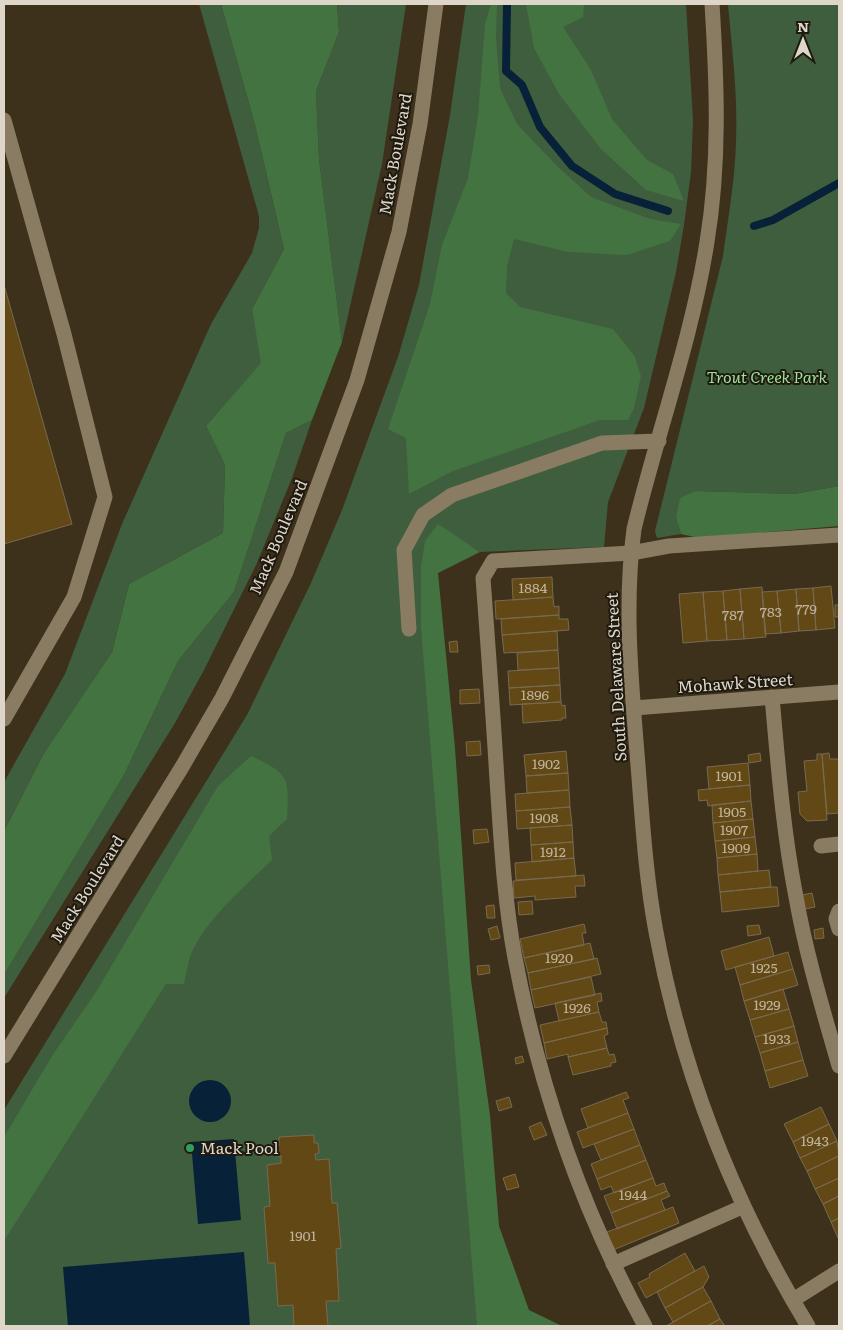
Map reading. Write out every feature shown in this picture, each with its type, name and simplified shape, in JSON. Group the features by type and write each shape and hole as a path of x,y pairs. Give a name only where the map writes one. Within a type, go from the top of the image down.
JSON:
{"street":[{"name":"Mack Boulevard","path":"4,1056 182,768 222,698 286,572 357,380 399,232 420,124 436,4"},
{"name":"South Delaware Street","path":"712,4 717,119 715,178 703,267 659,441 646,480 634,529 628,603 634,708 646,858 656,931 671,1002 697,1090 715,1142 742,1207 808,1326"},
{"path":"4,120 64,334 105,497 74,597 4,719"},
{"path":"409,629 404,550 423,515 452,495 602,443 659,441"},
{"path":"645,1326 613,1264 576,1176 540,1065 515,957 503,870 483,578 493,561 631,553 669,546 839,535"},
{"name":"Mohawk Street","path":"634,708 839,692"},
{"path":"772,697 784,821 796,897 810,961 839,1066"},
{"path":"820,846 839,844"},
{"path":"839,911 836,919 839,929"},
{"path":"613,1264 742,1207"},
{"path":"792,1300 839,1271"}],"green space":[{"path":"199,4 221,4 255,125 284,249 252,309 262,363 206,426 225,465 223,533 129,584 112,652 44,753 4,831 4,782 65,674 122,524 211,324 252,253 259,228 259,216"},
{"path":"221,4 337,4 339,32 316,91 319,159 342,342 312,420 286,433 234,592 178,661 124,775 4,975 4,831 44,753 112,652 129,584 223,533 225,465 206,426 261,363 252,309 284,249 255,125"},
{"path":"337,4 406,4 382,164 342,342 319,159 316,91 339,32"},
{"path":"466,4 686,4 693,120 691,172 676,272 644,408 608,502 604,547 480,552 471,546 428,564 494,1326 4,1326 4,1110 247,715 311,583 342,510 398,357 419,285 450,115"},
{"path":"491,4 497,4 496,38 500,88 517,124 555,164 591,197 650,219 681,224 670,241 627,255 568,252 514,239 507,266 506,293 520,307 613,329 634,355 641,376 634,408 628,420 600,420 453,471 409,494 406,438 388,429 430,304 442,245 468,178 478,116 485,24"},
{"path":"526,4 584,4 583,17 563,27 591,70 612,119 647,160 673,174 684,201 646,190 601,149 559,94 534,48"},
{"name":"Trout Creek Park","path":"728,4 839,4 839,486 794,494 696,491 676,518 681,534 657,538 655,531 723,256 731,199 735,156 736,107"},
{"path":"312,420 292,478 257,563 204,670 175,723 4,998 4,975 124,775 178,661 234,592 286,433"},
{"path":"839,486 839,526 699,538 681,534 676,518 680,498 696,491 794,494"},
{"path":"438,524 480,552 438,573 455,748 471,980 490,1115 499,1226 529,1310 562,1326 477,1326 421,627 421,567 425,541"},
{"path":"251,756 280,773 287,786 287,819 269,836 272,860 238,892 206,928 191,954 184,984 166,984 4,1241 4,1137 52,1056 96,992 218,786"}],"water":[{"path":"210,1080 225,1086 231,1101 225,1116 210,1122 195,1116 189,1101 195,1086"},
{"path":"234,1139 241,1220 198,1224 191,1142"},
{"path":"244,1252 250,1326 68,1326 63,1267"}],"building":[{"path":"4,285 72,524 4,544"},
{"path":"552,577 553,597 513,600 512,579"},
{"path":"831,586 835,628 816,630 813,588"},
{"path":"762,587 766,637 744,639 740,589"},
{"path":"813,588 816,630 799,631 796,589"},
{"path":"740,589 744,639 727,640 723,591"},
{"path":"796,589 799,631 781,633 777,591"},
{"path":"723,591 727,640 707,641 703,592"},
{"path":"777,591 781,633 765,634 762,592"},
{"path":"703,592 707,641 683,643 679,594"},
{"path":"553,597 554,607 559,606 559,615 496,619 495,601"},
{"path":"835,605 839,605 839,617 835,617"},
{"path":"559,615 559,619 568,619 569,630 502,635 501,619"},
{"path":"557,631 558,650 504,653 502,635"},
{"path":"457,641 458,652 450,652 449,642"},
{"path":"558,650 559,668 518,670 517,653"},
{"path":"559,668 560,685 509,688 508,671"},
{"path":"560,685 561,702 510,705 509,688"},
{"path":"479,689 480,703 460,704 460,690"},
{"path":"561,702 562,706 565,705 566,718 562,718 562,720 523,723 522,704"},
{"path":"480,741 481,755 467,756 466,742"},
{"path":"566,751 568,773 526,776 524,755"},
{"path":"760,753 761,761 749,763 748,755"},
{"path":"829,753 830,759 839,759 839,813 827,814 822,754"},
{"path":"817,754 822,754 827,820 807,821 800,814 798,792 807,791 804,761 817,760"},
{"path":"748,763 750,785 709,789 707,767"},
{"path":"568,773 569,790 527,793 526,776"},
{"path":"750,785 751,801 708,806 707,800 699,801 698,790"},
{"path":"569,790 570,807 516,811 515,794"},
{"path":"751,801 753,819 713,823 712,805"},
{"path":"570,807 572,825 517,829 516,811"},
{"path":"753,819 755,837 715,841 713,823"},
{"path":"572,825 573,842 531,845 530,828"},
{"path":"487,829 489,842 474,844 473,830"},
{"path":"755,837 757,854 717,858 715,841"},
{"path":"573,842 574,858 532,862 531,845"},
{"path":"757,854 758,871 718,875 717,858"},
{"path":"574,858 576,876 516,880 515,863"},
{"path":"769,870 771,887 720,892 718,875"},
{"path":"584,875 585,886 575,886 576,897 535,900 535,896 514,898 513,881"},
{"path":"777,887 779,906 722,912 720,892"},
{"path":"812,893 815,907 805,909 802,895"},
{"path":"532,901 533,914 519,915 518,902"},
{"path":"494,905 495,918 487,918 486,906"},
{"path":"584,924 586,933 582,933 584,945 524,958 520,939"},
{"path":"759,925 761,934 748,936 747,926"},
{"path":"497,926 500,938 491,940 488,929"},
{"path":"823,928 824,938 815,939 814,930"},
{"path":"769,937 774,956 726,970 721,951"},
{"path":"590,943 594,959 528,973 524,958"},
{"path":"788,952 793,969 740,985 735,967"},
{"path":"597,958 601,974 531,990 528,973"},
{"path":"489,965 490,973 478,975 477,966"},
{"path":"793,969 798,985 744,1001 740,985"},
{"path":"591,977 595,995 535,1008 531,990"},
{"path":"783,989 789,1009 750,1020 744,1001"},
{"path":"601,993 602,1001 597,1002 599,1012 559,1021 555,1003"},
{"path":"789,1009 794,1026 755,1037 750,1020"},
{"path":"599,1012 602,1022 606,1022 607,1028 544,1043 540,1025"},
{"path":"794,1026 798,1042 760,1053 755,1037"},
{"path":"607,1028 608,1034 604,1036 607,1048 568,1057 568,1054 547,1059 544,1043"},
{"path":"798,1042 803,1060 765,1071 760,1053"},
{"path":"607,1048 609,1055 614,1054 616,1062 611,1063 611,1066 573,1075 568,1057"},
{"path":"522,1056 524,1062 516,1064 515,1058"},
{"path":"803,1060 808,1076 770,1088 765,1071"},
{"path":"626,1092 629,1098 623,1100 628,1113 588,1128 581,1109"},
{"path":"509,1097 512,1107 499,1111 496,1101"},
{"path":"821,1107 829,1124 793,1142 784,1124"},
{"path":"628,1113 634,1129 583,1148 577,1132"},
{"path":"541,1122 547,1135 534,1140 529,1127"},
{"path":"829,1124 837,1141 800,1158 793,1142"},
{"path":"634,1129 640,1145 601,1160 594,1144"},
{"path":"314,1135 314,1143 318,1143 319,1153 315,1154 316,1160 329,1159 332,1203 337,1203 341,1248 336,1249 339,1301 326,1301 328,1326 294,1326 293,1305 278,1306 275,1263 268,1263 264,1207 270,1206 267,1165 281,1163 281,1156 276,1156 275,1146 279,1146 279,1137"},
{"path":"837,1141 839,1156 807,1171 800,1158"},
{"path":"640,1145 646,1160 597,1179 591,1164"},
{"path":"839,1156 839,1178 815,1189 807,1171"},
{"path":"646,1160 653,1178 614,1193 611,1186 601,1190 597,1179"},
{"path":"515,1174 519,1187 507,1190 503,1178"},
{"path":"653,1178 656,1186 664,1183 667,1191 611,1213 604,1196"},
{"path":"839,1178 839,1196 823,1204 815,1189"},
{"path":"667,1191 670,1196 661,1200 665,1210 617,1229 611,1213"},
{"path":"839,1196 839,1218 831,1222 823,1204"},
{"path":"673,1207 679,1223 613,1250 607,1232"},
{"path":"839,1218 839,1237 838,1238 831,1222"},
{"path":"685,1253 695,1271 646,1298 638,1283 650,1277 649,1274"},
{"path":"704,1266 709,1277 703,1287 665,1308 657,1292"},
{"path":"703,1287 711,1301 673,1322 665,1308"},
{"path":"711,1301 720,1319 707,1326 666,1326"},
{"path":"720,1319 725,1326 707,1326"}],"waterway":[{"path":"507,4 506,71 522,85 540,127 572,166 615,194 668,211"},
{"path":"754,226 773,220 839,183"}],"place":[{"name":"Mack Pool","path":"190,1148"}]}
